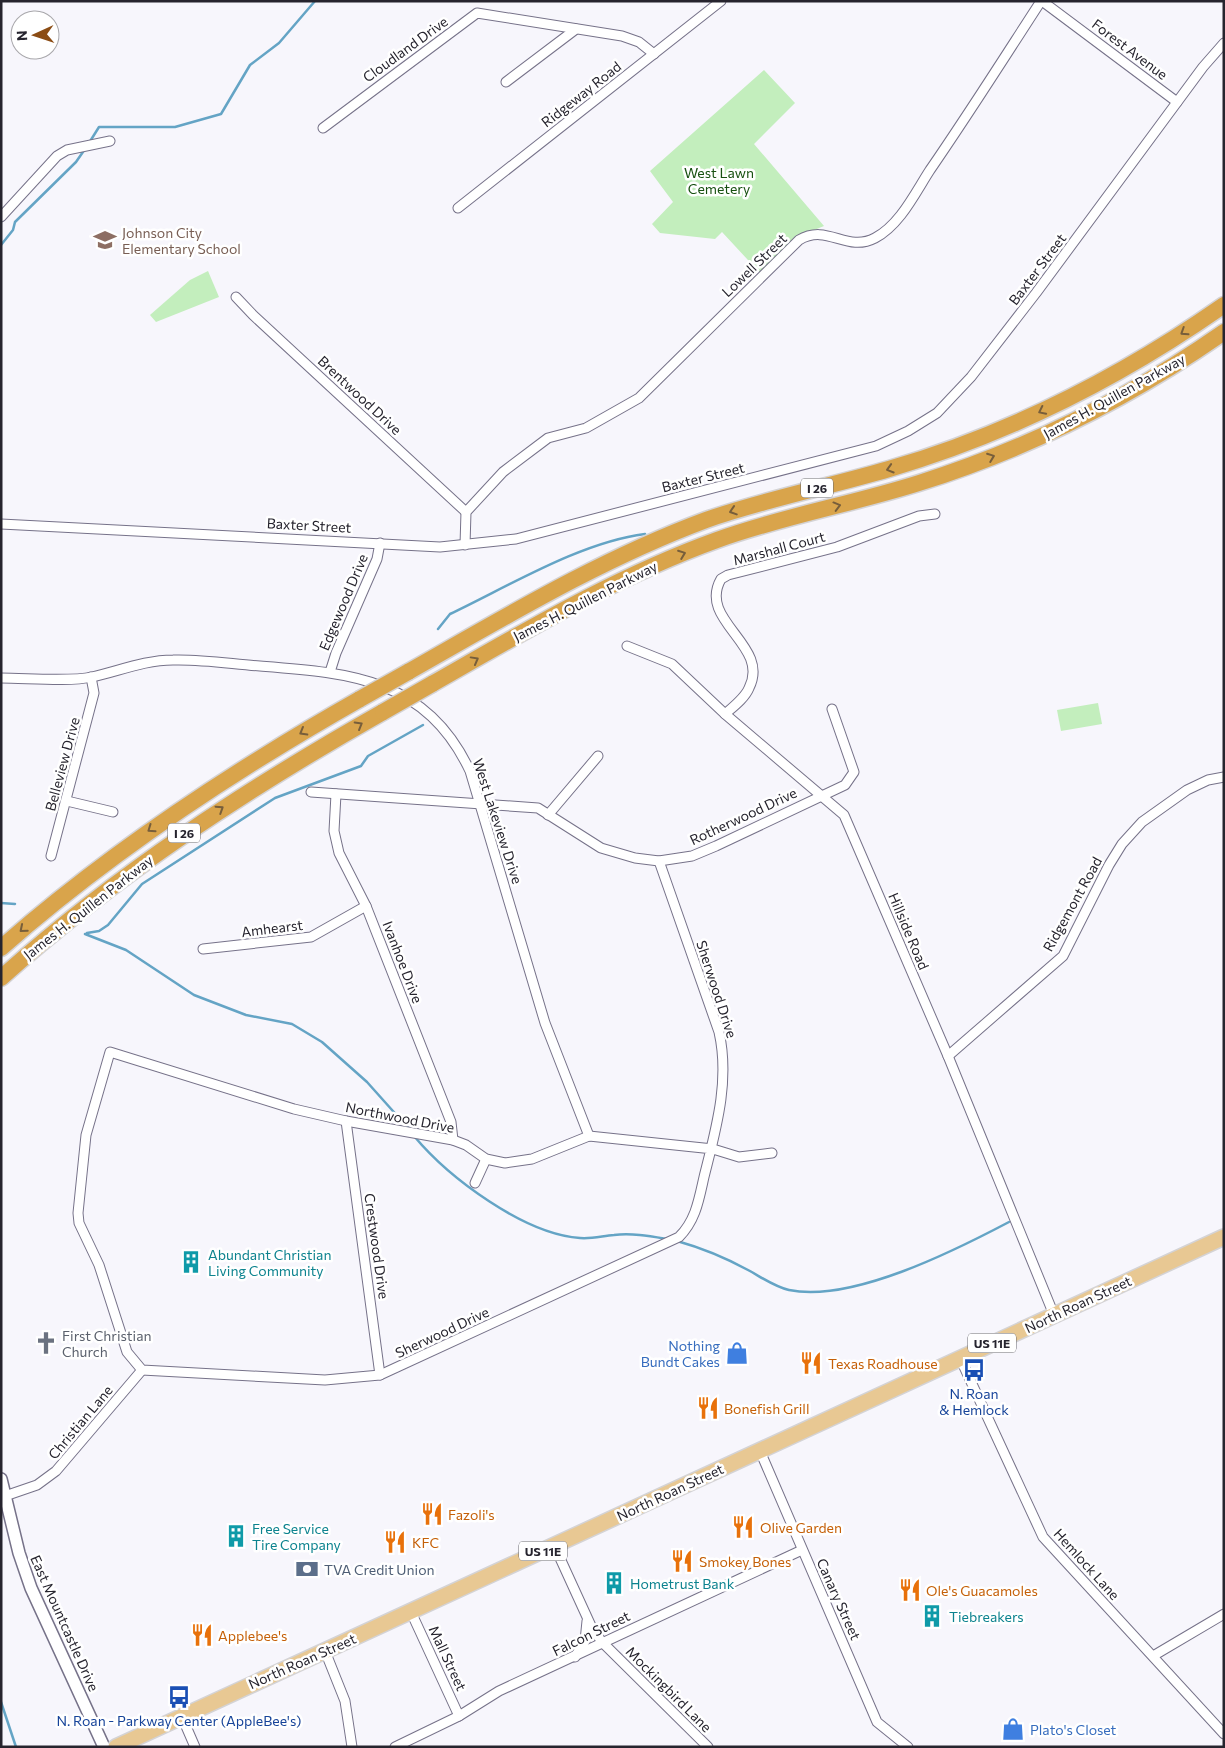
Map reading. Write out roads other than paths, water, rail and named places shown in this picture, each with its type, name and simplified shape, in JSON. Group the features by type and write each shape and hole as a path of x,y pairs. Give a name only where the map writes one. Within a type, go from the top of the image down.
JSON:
{"highway":[{"name":"James H. Quillen Parkway","path":"1,948 94,872 181,809 264,754 590,570 669,535 746,507 889,469 939,453 1037,414 1147,356 1224,305"},
{"name":"James H. Quillen Parkway","path":"1,978 64,924 166,846 270,777 569,607 663,561 767,524 920,483 999,454 1045,434 1142,384 1224,332"}],"main road":[{"name":"North Roan Street","path":"116,1747 1224,1237"}],"street":[{"name":"Ridgeway Road","path":"458,208 721,1"},
{"name":"Forest Avenue","path":"1042,1 1177,102"},
{"name":"Lowell Street","path":"466,512 503,472 548,438 586,428 639,398 789,248 800,240 810,234 819,233 854,244 866,242 886,231 903,210 949,143 1042,1"},
{"name":"Cloudland Drive","path":"323,128 477,13 622,36 639,42 654,54"},
{"path":"506,82 576,29"},
{"name":"Baxter Street","path":"1,524 440,547 465,545 516,539 836,457 892,440 936,413 971,377 1099,209 1177,102 1224,43"},
{"path":"1,217 57,156 68,150 110,141"},
{"name":"Brentwood Drive","path":"236,296 253,315 466,512"},
{"path":"465,545 466,512"},
{"name":"Marshall Court","path":"726,714 749,689 752,667 746,647 728,627 718,606 717,594 721,579 728,575 837,547 919,516 935,514"},
{"name":"Edgewood Drive","path":"330,672 336,653 377,559 380,543"},
{"name":"Hillside Road","path":"627,646 672,664 726,714 844,815 948,1056 1054,1315"},
{"name":"West Lakeview Drive","path":"1,678 91,677 138,664 174,660 330,672 370,680 396,691 423,710 440,727 463,757 481,805 545,1023 588,1136"},
{"name":"Belleview Drive","path":"51,856 94,693 91,677"},
{"name":"Rotherwood Drive","path":"310,792 538,808 601,848 635,858 659,862 692,856 845,786 854,772 832,709"},
{"path":"548,815 598,756"},
{"name":"Ridgemont Road","path":"948,1056 1063,956 1112,860 1142,822 1186,790 1208,780 1224,777"},
{"name":"Ivanhoe Drive","path":"336,794 335,842 366,906 451,1122 453,1140"},
{"path":"67,801 113,812"},
{"name":"Sherwood Drive","path":"142,1370 325,1380 380,1375 679,1237 688,1228 694,1215 713,1149 722,1098 723,1051 719,1032 659,862"},
{"name":"Amhearst","path":"203,949 311,937 366,906"},
{"name":"Northwood Drive","path":"142,1370 127,1352 99,1265 79,1224 86,1135 110,1052 294,1109 346,1121 453,1140 466,1144 486,1159 517,1163 548,1154 588,1136"},
{"name":"Crestwood Drive","path":"346,1121 380,1375"},
{"path":"588,1136 713,1149 739,1157 772,1152"},
{"path":"475,1183 486,1159"},
{"name":"Hemlock Lane","path":"960,1358 1043,1537 1224,1734"},
{"name":"Christian Lane","path":"5,1496 37,1485 56,1471 142,1370"},
{"name":"Canary Street","path":"760,1451 877,1722 908,1747"},
{"name":"East Mountcastle Drive","path":"1,1479 19,1553 31,1588 104,1747"},
{"name":"Mockingbird Lane","path":"554,1545 587,1618 602,1642 708,1747"},
{"name":"Falcon Street","path":"396,1747 459,1716 499,1691 802,1550"},
{"name":"Mall Street","path":"412,1612 459,1716"},
{"path":"1153,1656 1224,1614"},
{"path":"575,1657 585,1641 587,1618"},
{"path":"325,1651 345,1701 352,1747"},
{"path":"182,1716 195,1747"}],"waterway":[{"path":"89,143 99,127 175,127 221,114 250,65 279,43 315,1"},
{"path":"1,245 13,230 15,222 76,162 85,149"},
{"path":"438,629 450,614 546,566 596,546 645,534"},
{"path":"87,933 99,931 108,925 142,884 275,798 361,766 368,756 423,725"},
{"path":"1,903 15,904"},
{"path":"85,934 126,950 194,995 246,1015 292,1024 322,1042 367,1082 409,1129"},
{"path":"414,1136 467,1186 512,1215 535,1226 558,1234 580,1238 627,1234 667,1239"},
{"path":"677,1241 722,1257 784,1289 814,1292 842,1289 902,1272 960,1247 1009,1222"},
{"path":"1,1702 16,1747"}],"place":[{"name":"Johnson City Elementary School","path":"105,240"},
{"name":"Abundant Christian Living Community","path":"191,1262"},
{"name":"First Christian Church","path":"46,1343"},
{"name":"Nothing Bundt Cakes","path":"737,1353"},
{"name":"Texas Roadhouse","path":"811,1363"},
{"name":"N. Roan & Hemlock","path":"974,1370"},
{"name":"Bonefish Grill","path":"708,1408"},
{"name":"Fazoli's","path":"432,1514"},
{"name":"Olive Garden","path":"743,1527"},
{"name":"Free Service Tire Company","path":"236,1536"},
{"name":"KFC","path":"395,1542"},
{"name":"Smokey Bones","path":"682,1561"},
{"name":"TVA Credit Union","path":"307,1569"},
{"name":"Hometrust Bank","path":"614,1583"},
{"name":"Ole's Guacamoles","path":"910,1590"},
{"name":"Tiebreakers","path":"932,1616"},
{"name":"Applebee's","path":"202,1635"},
{"name":"N. Roan - Parkway Center (AppleBee's)","path":"179,1697"},
{"name":"Plato's Closet","path":"1013,1729"}],"park label":[{"name":"West Lawn Cemetery","path":"719,180"}]}
